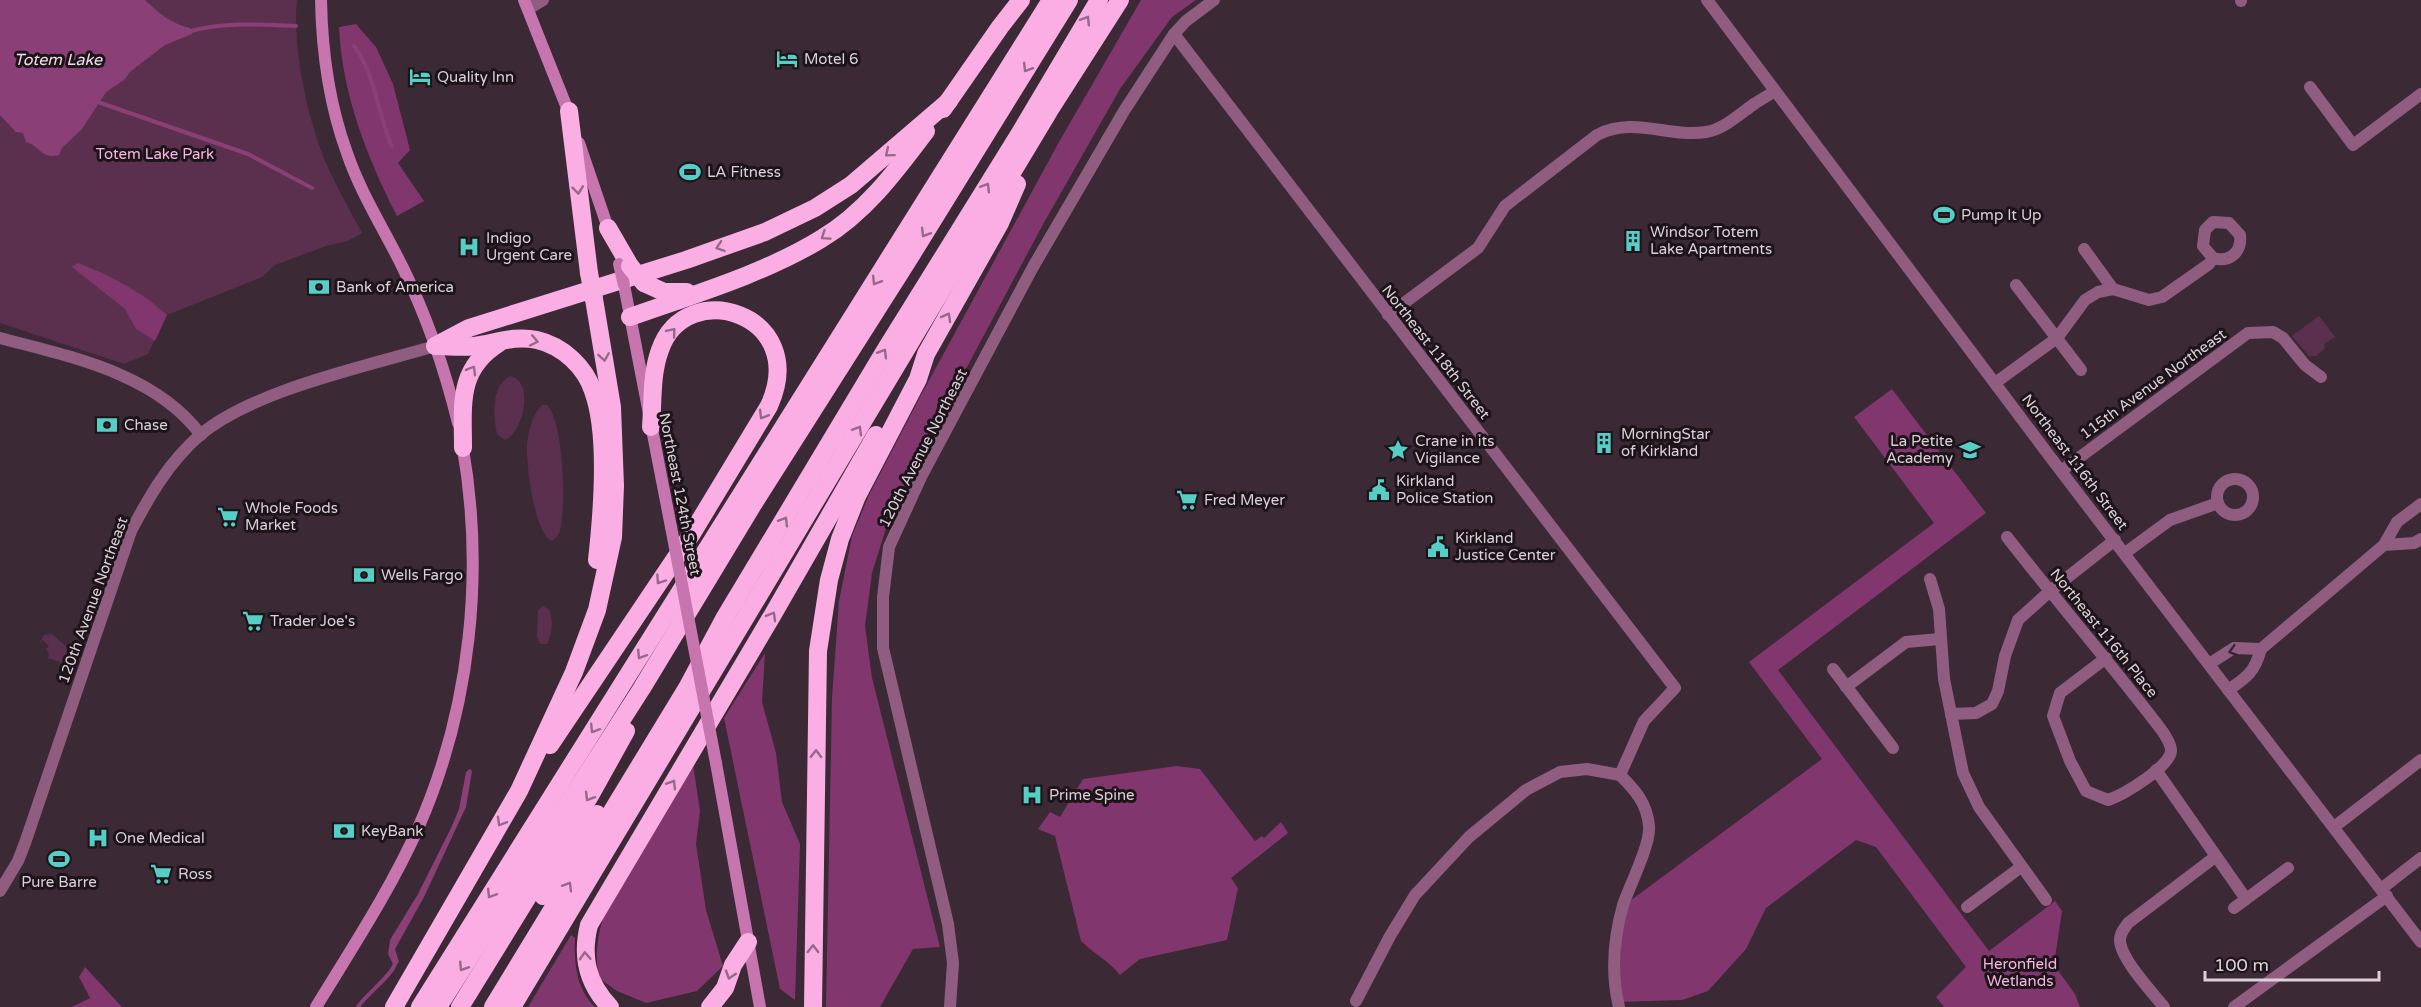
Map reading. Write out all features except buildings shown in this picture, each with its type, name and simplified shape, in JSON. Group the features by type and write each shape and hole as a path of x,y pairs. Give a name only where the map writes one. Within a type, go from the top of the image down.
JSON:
{"highway":[{"path":"630,317 791,255 822,239 853,216 892,177 1021,0"},
{"path":"420,1007 1051,0"},
{"path":"438,1007 642,687 752,506 901,272 1069,0"},
{"path":"493,1007 651,748 886,349 1020,133 1099,0"},
{"path":"512,1007 1049,111 1120,0"},
{"path":"435,346 469,328 686,260 765,232 815,208 851,185 949,101"},
{"path":"519,791 574,672 597,610 613,537 615,486 612,407 589,273 568,111"},
{"path":"610,1007 596,990 586,968 585,940 592,918 772,616 909,377 926,354 1000,223 1049,111"},
{"path":"609,228 624,265 644,282 664,292 704,290"},
{"path":"394,1007 519,791 691,535 769,406 776,390 778,364 775,351 761,328 740,315 726,311 702,312 680,322 660,348 656,367 651,428"},
{"path":"435,346 472,346 510,339 538,341 566,354 588,379 597,403 602,458 602,518 596,569 574,672"},
{"path":"463,448 463,395 468,377 485,353 510,339"},
{"path":"813,1007 818,651 825,597 835,555 852,507 918,379 926,354"},
{"path":"460,1007 591,794 628,728 642,687"},
{"path":"473,1007 554,879 629,767 651,748"},
{"path":"710,1007 725,988 733,966 748,942"}],"main road":[{"path":"316,1007 401,864 429,801 448,746 461,685 471,609 473,573 471,520 463,448 450,392 410,283 366,198 347,153 328,81 321,0"},
{"path":"526,4 568,111 609,228"},
{"name":"Northeast 124th Street","path":"624,265 624,285 716,763 760,1007"}],"street":[{"path":"526,4 543,0"},
{"name":"120th Avenue Northeast","path":"950,1007 953,963 948,924 883,648 882,597 890,547 921,477 1033,267 1124,111 1174,34 1186,21 1214,0"},
{"name":"Northeast 116th Street","path":"1707,0 2061,471 2420,937"},
{"name":"Northeast 118th Street","path":"1174,34 1675,688 1644,722 1620,775"},
{"path":"2310,87 2353,145 2421,94"},
{"path":"1388,315 1478,248 1505,206 1597,135 1612,128 1632,126 1683,134 1709,132 1726,124 1775,91"},
{"path":"2084,249 2113,289"},
{"path":"1995,383 2057,338 2085,300 2098,292 2113,289 2149,300 2162,297 2209,264 2213,258"},
{"path":"2016,285 2081,370"},
{"name":"115th Avenue Northeast","path":"2061,471 2248,333 2273,332 2283,338 2305,365 2321,377"},
{"path":"0,338 86,363 146,387 173,404 201,435"},
{"name":"120th Avenue Northeast","path":"0,891 18,861 25,843 131,531 165,472 201,435 236,413 286,391 435,346"},
{"path":"2125,553 2170,520 2218,503"},
{"path":"2228,690 2256,667 2261,649 2384,545 2397,522 2421,504"},
{"name":"Northeast 116th Place","path":"2007,537 2163,732 2171,752 2167,762 2156,770"},
{"path":"1951,714 1976,713 1992,704 1998,692 2005,656 2018,620 2050,591 2115,540"},
{"path":"2384,545 2414,543 2421,540"},
{"path":"1930,579 1939,609 1944,680 1963,772 1979,807 2046,900"},
{"path":"1846,687 1906,642 1940,639"},
{"path":"2209,664 2234,648 2261,649"},
{"path":"2106,658 2060,693 2053,717 2056,729 2086,791 2108,800 2122,795 2156,770 2246,899"},
{"path":"1833,669 1893,748"},
{"path":"2334,827 2421,760"},
{"path":"1355,1004 1390,936 1415,895 1469,837 1526,790 1560,772 1587,769 1620,775 1639,794 1649,828 1637,872 1623,906 1615,946 1619,1007"},
{"path":"2164,1007 2122,952 2120,937 2128,923 2215,857"},
{"path":"2234,1007 2384,893 2421,858"},
{"path":"1967,907 2021,867"},
{"path":"2234,908 2288,868"}],"green space":[{"name":"Totem Lake Park","path":"0,0 297,0 297,42 300,66 316,136 335,183 362,233 348,241 326,246 275,265 262,277 167,315 148,354 124,364 0,323"},
{"path":"1141,0 1196,0 1172,17 1120,89 1041,228 893,506 872,573 865,626 872,678 940,947 913,949 880,1007 826,1007 832,698 839,601 852,536 869,495 920,397 1059,142"},
{"path":"356,24 376,47 393,84 410,150 398,163 424,201 397,216 366,148 345,76 339,27"},
{"path":"78,263 125,285 167,315 155,341 136,329 125,309 72,267"},
{"path":"2319,316 2335,337 2324,344 2325,348 2316,356 2309,356 2292,336"},
{"path":"510,376 518,380 523,387 524,408 517,428 505,440 497,434 495,402 499,387"},
{"name":"Heronfield Wetlands","path":"1892,389 1986,513 1778,670 1989,951 2055,901 2062,911 2054,965 2075,994 2080,1007 1944,1007 1936,997 1966,967 1876,847 1856,840 1766,908 1746,949 1708,991 1682,1000 1618,1002 1623,906 1822,759 1749,662 1934,523 1854,417"},
{"path":"542,405 547,405 553,415 562,465 562,518 559,534 552,541 540,526 532,497 528,466 528,434"},
{"path":"543,606 549,610 552,619 547,644 540,644 537,636 538,610"},
{"path":"52,634 69,649 62,663 48,658 49,654 46,649 49,646 43,640 40,642 44,635"},
{"path":"765,653 762,702 776,753 782,802 800,844 795,1000 780,989 724,718"},
{"path":"693,764 700,811 696,844 706,910 723,966 697,991 646,1003 617,991 599,978 597,952 599,936 605,911"},
{"path":"1177,766 1200,769 1255,841 1262,836 1264,838 1281,822 1288,833 1231,878 1238,888 1227,940 1140,959 1120,975 1081,941 1055,836 1038,829 1050,812 1060,817 1083,779"},
{"path":"571,935 575,938 576,966 580,984 595,1007 528,1007"},
{"path":"85,967 122,1007 72,1007 90,998 79,977"}],"water":[{"name":"Totem Lake","path":"0,0 145,0 166,17 190,28 192,34 165,45 131,71 124,80 106,92 82,129 62,148 59,155 49,156 26,142 23,133 16,132 0,115"},
{"path":"470,769 472,771 466,807 424,897 395,949 399,962 395,966 388,954 390,940 418,894 451,828 459,809 466,772"}],"waterway":[{"path":"187,32 227,25 296,26"},
{"path":"354,46 372,82 392,146"},
{"path":"95,101 248,154 312,188"},
{"path":"358,1007 390,973 395,963"}],"place":[{"name":"Motel 6","path":"787,59"},
{"name":"Quality Inn","path":"420,77"},
{"name":"LA Fitness","path":"690,172"},
{"name":"Pump It Up","path":"1944,215"},
{"name":"Windsor Totem Lake Apartments","path":"1633,241"},
{"name":"Indigo Urgent Care","path":"469,247"},
{"name":"Bank of America","path":"319,287"},
{"name":"Chase","path":"107,425"},
{"name":"MorningStar of Kirkland","path":"1604,443"},
{"name":"Crane in its Vigilance","path":"1398,450"},
{"name":"La Petite Academy","path":"1970,450"},
{"name":"Kirkland Police Station","path":"1379,490"},
{"name":"Fred Meyer","path":"1187,500"},
{"name":"Whole Foods Market","path":"228,517"},
{"name":"Kirkland Justice Center","path":"1438,547"},
{"name":"Wells Fargo","path":"364,575"},
{"name":"Trader Joe's","path":"253,621"},
{"name":"Prime Spine","path":"1032,795"},
{"name":"KeyBank","path":"344,831"},
{"name":"One Medical","path":"98,838"},
{"name":"Pure Barre","path":"59,859"},
{"name":"Ross","path":"161,874"}]}
